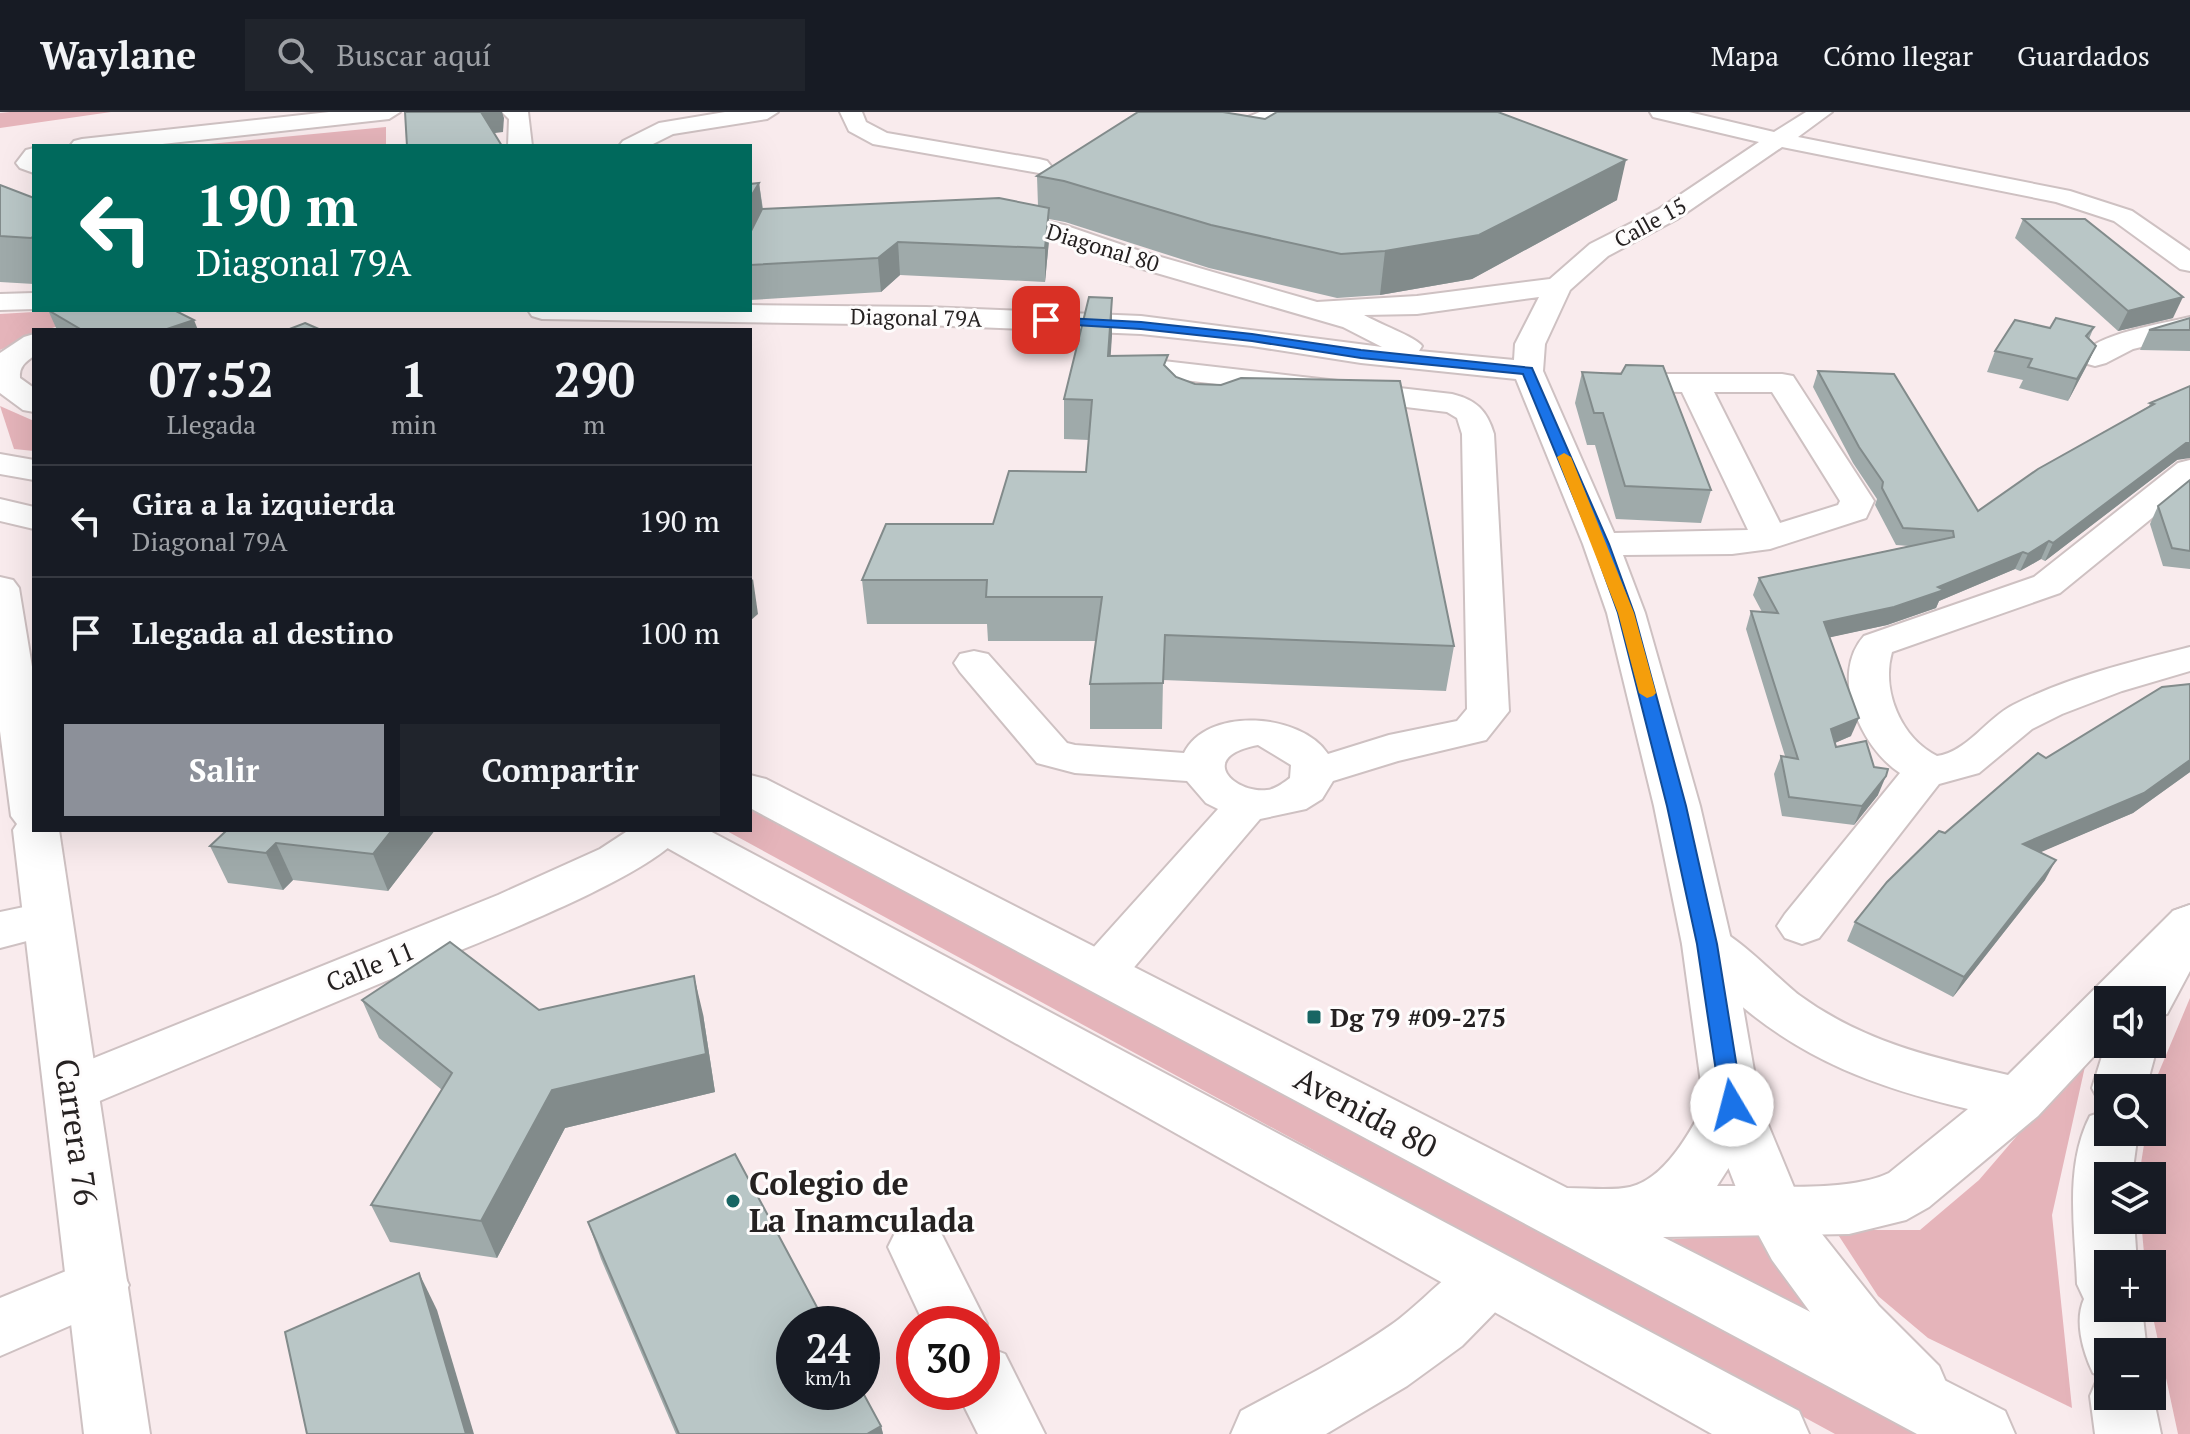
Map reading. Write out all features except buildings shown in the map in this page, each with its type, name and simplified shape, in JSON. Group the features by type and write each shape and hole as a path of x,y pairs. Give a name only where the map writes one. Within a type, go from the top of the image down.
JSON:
{"street":[{"path":"101,144 389,112"},
{"path":"513,112 520,116 520,144"},
{"path":"634,144 667,128 767,112"},
{"path":"851,112 857,126 881,139 1039,166"},
{"path":"1239,129 1279,112"},
{"path":"1661,112 1779,140 2061,196 2123,216 2190,263"},
{"name":"Calle 15","path":"1528,371 1530,344 1558,286 1599,250 1668,214 1821,112"},
{"path":"138,144 177,136"},
{"path":"1973,178 2000,203"},
{"name":"Diagonal 80","path":"961,216 1055,230 1131,257 1353,321 1368,345"},
{"name":"Diagonal 80","path":"1308,310 1417,305 1558,286"},
{"path":"0,302 32,301"},
{"name":"Diagonal 79A","path":"670,312 926,316 1141,325 1368,345"},
{"path":"2095,357 2123,343 2190,326"},
{"path":"32,344 6,363 3,374 5,382 32,402"},
{"path":"1368,345 1452,363 1528,371 1601,544 1630,628 1677,806 1707,944 1732,1105 1773,1208 1826,1290 1846,1314 1889,1361 1964,1425"},
{"path":"1601,544 1732,543 1770,538 1854,511 1857,501 1782,383 1767,352"},
{"path":"1146,368 1225,392"},
{"path":"1693,382 1770,538"},
{"path":"1602,383 1782,383"},
{"path":"1181,402 1188,392 1225,392 1452,403 1466,407 1473,414 1478,434 1488,711 1471,731 1389,749 1313,773"},
{"path":"0,464 32,470"},
{"path":"2190,470 2047,585 1878,644 1871,652 1869,684 1891,744 1907,759 1928,768 1950,769 1968,760 2024,716 2106,681 2190,659"},
{"path":"0,510 32,518"},
{"path":"13,598 6,665 32,805"},
{"path":"974,663 1052,753 1075,759 1201,768"},
{"path":"1258,732 1292,741 1312,762 1313,773 1310,784 1285,801 1249,803 1215,790 1201,768 1203,756 1211,746 1240,733 1258,732"},
{"path":"1802,926 1928,768"},
{"name":"Avenida 80","path":"752,790 1964,1425"},
{"path":"1101,972 1249,803"},
{"name":"Carrera 76","path":"36,832 117,1434"},
{"name":"Calle 11","path":"71,1090 528,901 617,860 659,832"},
{"path":"675,832 1776,1434"},
{"path":"0,930 48,919"},
{"path":"2129,986 2190,923"},
{"path":"2156,986 2190,923"},
{"path":"1707,944 1776,1005 1863,1057 1922,1076 2019,1100"},
{"path":"1561,1213 1849,1209 1885,1202 1909,1190 2019,1100 2094,1022"},
{"path":"1638,1211 1673,1194 1689,1181 1721,1135 1732,1105"},
{"path":"2106,1250 2102,1181 2108,1146"},
{"path":"918,1247 947,1306"},
{"path":"1264,1434 1426,1340 1463,1308 1489,1277"},
{"path":"0,1327 98,1285"},
{"path":"1000,1410 1012,1434"},
{"path":"2124,1410 2128,1434"}],"shaded area":[{"path":"111,112 0,128 0,113"},
{"path":"386,127 386,144 209,144"},
{"path":"101,312 52,328 32,328 32,336 0,350 0,314"},
{"path":"0,406 32,420 32,451 14,449"},
{"path":"752,808 1924,1434 1835,1434 729,832 752,832"},
{"path":"2190,998 2190,1434 2178,1434 2166,1378 2166,1338 2157,1338 2154,1322 2166,1322 2166,1250 2144,1250 2142,1234 2166,1234 2166,1162 2141,1162 2144,1146 2166,1146 2166,1074 2158,1074"},
{"path":"2088,1053 2052,1215 2072,1408 1928,1338 1878,1296 1835,1230 1920,1230 1979,1180"},
{"path":"1755,1233 1845,1339 1663,1240"}],"slow traffic":[{"path":"1564,457 1626,613 1647,693"}],"place":[{"name":"Dg 79 #09-275","path":"1314,1017"},
{"name":"Colegio de La Inamculada","path":"733,1201"}],"route":[{"path":"1046,320 1141,325 1252,337 1361,354 1528,371 1601,544 1626,613 1677,806 1707,944 1732,1105"}]}
